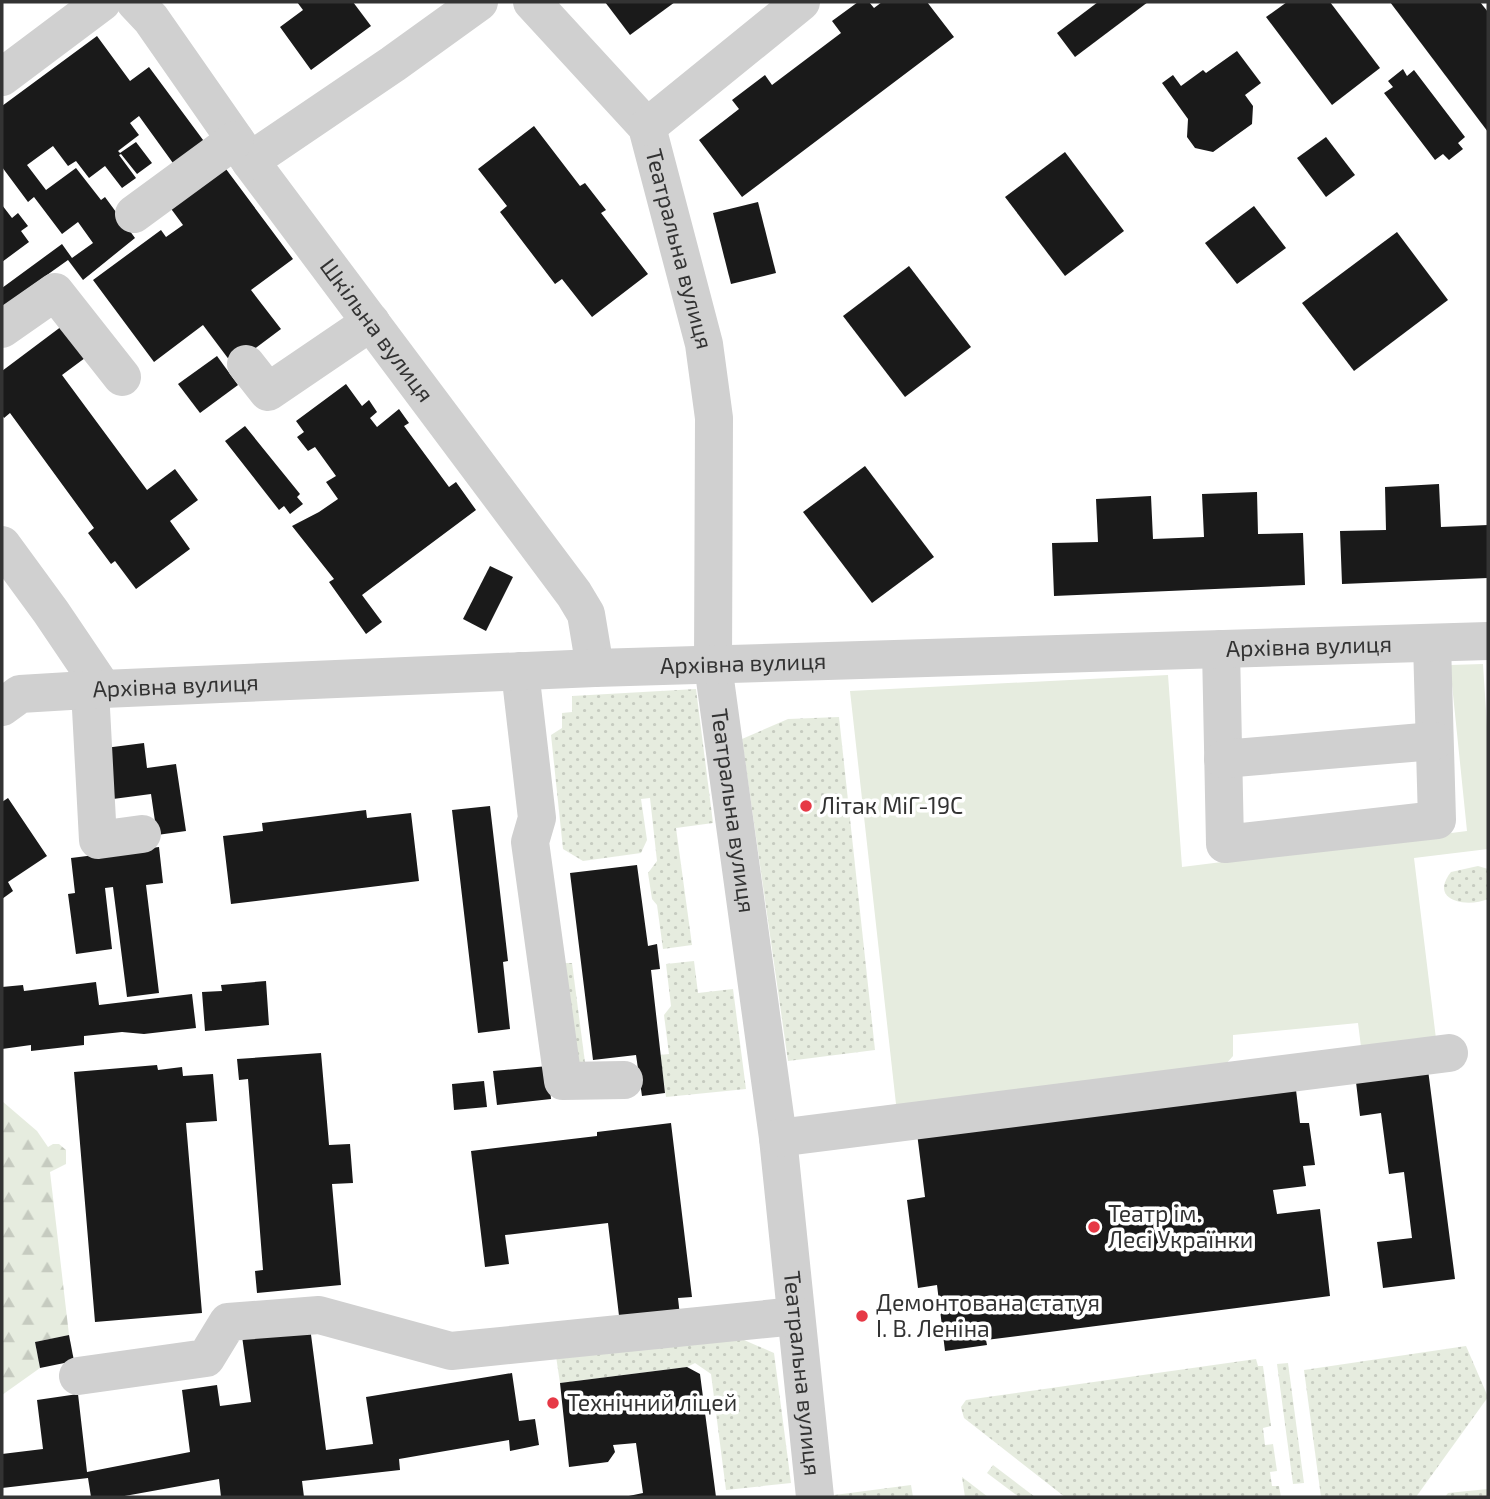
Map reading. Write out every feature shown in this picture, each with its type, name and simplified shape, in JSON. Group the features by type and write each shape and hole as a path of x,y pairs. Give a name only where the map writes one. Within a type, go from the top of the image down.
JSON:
{"street":[{"path":"2,78 102,2"},
{"name":"Шкільна вулиця","path":"135,2 151,19 243,151 574,594 586,614 595,668"},
{"path":"134,214 393,64 479,2"},
{"path":"532,2 647,127 801,2"},
{"name":"Театральна вулиця","path":"647,127 704,344 714,418 713,665 778,1138 815,1497"},
{"path":"2,329 55,292 122,377"},
{"path":"246,364 268,392 371,322"},
{"path":"2,545 51,611 96,690 98,840 142,834"},
{"name":"Архівна вулиця","path":"2,707 20,694 520,671 1488,641"},
{"path":"1221,649 1225,844 1437,820 1432,643"},
{"path":"520,671 537,818 530,842 563,1081 624,1080"},
{"path":"1223,759 1434,741"},
{"path":"778,1138 1449,1053"},
{"path":"78,1376 206,1358 228,1322 319,1315 451,1351 796,1317"}],"green space":[{"path":"1483,664 1488,742 1488,849 1414,858 1437,1047 1362,1055 1358,1023 1233,1035 1233,1056 1216,1075 897,1113 850,691 1168,675 1182,867 1467,831 1450,665"},
{"path":"696,689 713,823 676,828 692,945 663,949 657,905 652,899 648,873 657,861 650,798 641,799 647,840 641,853 583,861 563,849 551,735 562,728 562,713 572,712 572,696"},
{"path":"839,717 875,1050 788,1061 742,739 788,719"},
{"path":"1478,866 1488,869 1488,899 1470,903 1447,896 1444,890 1445,882 1451,872"},
{"path":"694,961 698,993 733,989 746,1089 666,1097 660,1055 669,1054 664,1015 671,1006 666,964"},
{"path":"565,963 572,963 586,1070 577,1064"},
{"path":"2,1101 37,1131 48,1147 59,1144 66,1150 66,1164 50,1172 69,1335 35,1342 40,1368 2,1395"},
{"path":"728,1333 774,1353 791,1483 726,1490 711,1374 695,1363 687,1367 560,1383 556,1356"},
{"path":"1466,1346 1488,1397 1416,1497 1321,1497 1304,1370"},
{"path":"1256,1359 1258,1366 1263,1366 1271,1426 1263,1428 1265,1445 1273,1444 1277,1471 1270,1472 1272,1486 1279,1486 1281,1497 1065,1497 964,1418 961,1407 966,1400"},
{"path":"1288,1363 1304,1483 1293,1484 1277,1364"},
{"path":"993,1465 1035,1497 1019,1497 987,1473"},
{"path":"962,1477 988,1497 965,1497"},
{"path":"911,1485 913,1497 827,1496"},
{"path":"1488,1489 1488,1497 1445,1497 1448,1493"}],"building":[{"path":"297,2 353,2 371,26 311,70 280,27 303,10"},
{"path":"605,2 675,2 630,35"},
{"path":"858,2 869,2 874,8 882,2 927,2 954,37 742,197 699,140 739,109 732,100 765,75 772,85 841,33 832,21"},
{"path":"1098,2 1148,2 1075,57 1057,33"},
{"path":"1287,2 1330,2 1380,68 1332,105 1266,17"},
{"path":"1390,2 1480,2 1488,12 1488,132"},
{"path":"97,36 130,81 149,67 209,148 178,170 139,116 130,123 139,135 118,151 120,153 136,142 152,163 137,174 121,154 119,155 136,178 122,188 105,166 89,178 76,161 68,166 53,146 27,165 46,190 76,168 101,200 105,197 135,238 83,280 68,260 2,307 2,288 62,244 72,258 93,243 78,222 62,234 34,197 28,202 2,167 2,106"},
{"path":"1237,51 1261,83 1245,95 1253,106 1252,124 1213,152 1195,148 1187,137 1188,119 1162,83 1173,75 1181,86 1203,70 1206,73"},
{"path":"1403,69 1407,76 1414,70 1465,137 1458,143 1463,149 1449,160 1443,154 1435,160 1384,93 1393,87 1388,81"},
{"path":"534,126 580,186 585,183 606,210 601,213 648,274 592,317 562,279 555,284 500,212 507,206 478,169"},
{"path":"1326,137 1355,175 1326,197 1297,158"},
{"path":"1065,152 1124,231 1065,276 1005,197"},
{"path":"223,165 293,259 251,290 281,329 233,365 203,325 154,362 93,280 161,230 166,237 183,225 169,206"},
{"path":"758,202 776,273 731,284 713,213"},
{"path":"2,205 12,218 18,213 28,226 21,231 29,242 2,262"},
{"path":"1254,206 1286,248 1237,284 1205,243"},
{"path":"1397,232 1448,300 1354,371 1302,303"},
{"path":"909,266 971,347 905,397 843,316"},
{"path":"66,323 89,355 62,375 147,490 175,469 198,500 170,521 190,549 136,589 115,561 111,564 88,533 94,528 10,413 4,418 2,415 2,371"},
{"path":"217,356 238,385 200,413 178,384"},
{"path":"346,384 362,406 369,400 377,412 370,418 377,427 399,409 409,423 404,426 449,487 456,482 476,510 362,595 382,622 366,634 329,582 334,579 292,526 338,499 326,482 336,476 315,447 308,451 297,437 304,432 296,421"},
{"path":"245,426 300,494 297,497 303,504 290,514 284,506 279,510 225,441"},
{"path":"865,466 934,557 872,603 803,512"},
{"path":"1439,484 1441,527 1488,525 1488,578 1342,584 1340,531 1386,530 1385,487"},
{"path":"1257,492 1258,534 1303,533 1305,585 1054,596 1052,543 1098,542 1096,499 1151,496 1153,539 1204,537 1202,494"},
{"path":"490,566 513,577 486,631 463,619"},
{"path":"144,743 147,768 176,764 186,831 157,835 151,794 113,799 105,748"},
{"path":"8,798 47,856 8,882 13,891 2,899 2,802"},
{"path":"490,806 508,961 503,962 510,1029 478,1033 452,810"},
{"path":"366,810 367,818 411,813 419,881 231,904 223,836 263,831 262,823"},
{"path":"159,847 163,883 146,885 159,993 127,997 113,887 105,888 112,949 76,954 68,894 75,893 71,858"},
{"path":"637,865 648,946 657,944 660,969 651,970 665,1093 642,1096 636,1055 593,1060 570,873"},
{"path":"266,981 269,1025 205,1031 202,992 222,991 221,985"},
{"path":"96,982 99,1005 192,994 196,1028 144,1034 122,1032 84,1036 84,1045 31,1051 31,1045 2,1049 2,987 23,985 24,991"},
{"path":"321,1053 329,1145 350,1144 353,1183 332,1184 341,1285 257,1293 255,1271 263,1270 248,1079 239,1080 237,1059"},
{"path":"1427,1062 1455,1279 1383,1288 1377,1242 1412,1238 1404,1172 1389,1174 1381,1113 1360,1116 1356,1082"},
{"path":"157,1065 158,1070 182,1067 183,1076 213,1074 217,1121 186,1123 202,1313 95,1322 74,1072"},
{"path":"548,1066 551,1099 497,1105 493,1071"},
{"path":"484,1081 487,1107 454,1110 452,1084"},
{"name":"Театр ім. Лесі Українки","path":"1296,1090 1300,1123 1309,1123 1315,1165 1303,1166 1306,1186 1273,1190 1277,1214 1320,1209 1330,1296 986,1340 987,1345 945,1351 937,1285 918,1288 907,1200 925,1197 917,1133"},
{"path":"671,1123 692,1297 678,1298 680,1316 620,1324 608,1223 505,1235 509,1264 485,1267 471,1151 597,1136 597,1132"},
{"path":"310,1327 326,1450 373,1444 366,1397 512,1373 519,1421 535,1419 539,1445 510,1451 509,1440 399,1459 400,1470 302,1481 304,1497 221,1497 219,1479 119,1497 91,1497 88,1478 2,1488 2,1454 43,1449 37,1400 78,1394 87,1472 190,1452 182,1390 217,1385 220,1406 251,1402 242,1336"},
{"path":"69,1335 74,1361 40,1368 35,1342"},
{"path":"687,1367 700,1374 716,1497 624,1497 643,1493 636,1443 613,1445 615,1452 608,1462 569,1467 560,1383"}],"place":[{"name":"Літак МіГ-19С","path":"806,806"},
{"name":"Театр ім. Лесі Українки","path":"1094,1227"},
{"name":"Демонтована статуя І. В. Леніна","path":"862,1316"},
{"name":"Технічний ліцей","path":"553,1403"}]}
